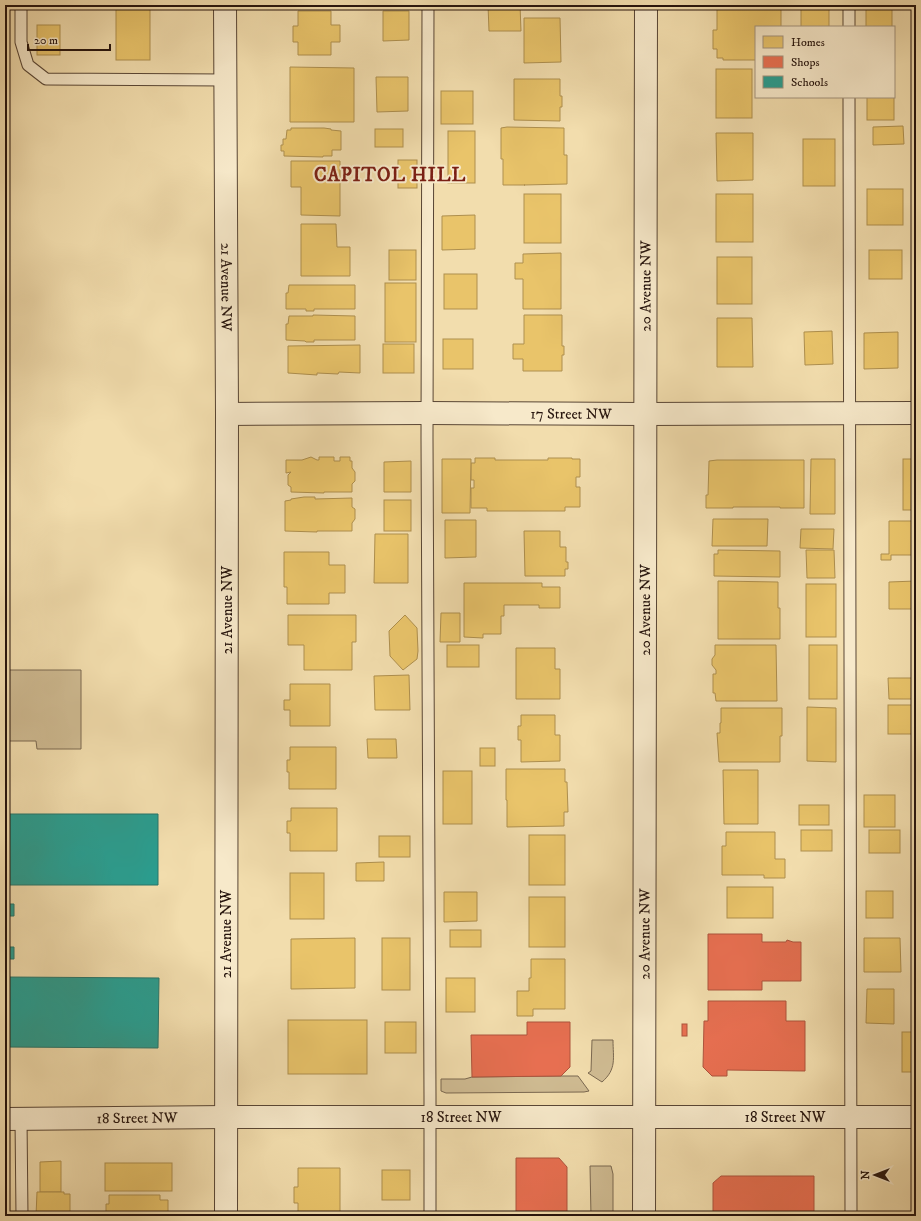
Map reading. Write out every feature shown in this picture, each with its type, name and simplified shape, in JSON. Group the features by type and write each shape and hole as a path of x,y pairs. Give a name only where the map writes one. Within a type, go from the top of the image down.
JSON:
{"street":[{"name":"21 Avenue NW","path":"225,5 227,414 226,1216"},
{"name":"20 Avenue NW","path":"644,1216 646,5"},
{"name":"17 Street NW","path":"227,414 916,413"},
{"name":"18 Street NW","path":"13,1119 226,1117 916,1117"}],"lane":[{"path":"21,5 21,42 28,65 46,79 225,80"},
{"path":"428,5 427,413 430,1216"},
{"path":"849,5 849,26"},
{"path":"849,98 851,1216"},
{"path":"13,1119 22,1216"}],"shaded area":[{"path":"5,670 81,670 81,749 37,749 36,741 5,741"},
{"path":"592,1040 613,1040 612,1068 602,1082 588,1073 591,1071"},
{"path":"578,1076 589,1091 446,1093 441,1091 441,1079 465,1079 472,1077"},
{"path":"590,1166 611,1166 613,1174 613,1216 591,1216"}],"building: Homes":[{"path":"488,5 520,5 521,31 489,31"},
{"path":"781,5 781,26 755,26 755,60 723,60 723,58 717,58 717,49 713,49 713,30 717,30 717,6"},
{"path":"801,5 829,6 829,26 801,26"},
{"path":"866,5 892,5 892,26 866,26"},
{"path":"116,6 150,6 150,60 116,60"},
{"path":"298,11 331,11 331,25 340,25 340,42 331,42 331,55 298,55 298,42 293,42 293,26 298,26"},
{"path":"383,11 409,11 409,40 383,41"},
{"path":"524,18 560,18 561,62 524,63"},
{"path":"37,25 60,25 60,55 37,55"},
{"path":"6,66 6,96 5,96"},
{"path":"290,67 354,68 354,122 290,122"},
{"path":"716,69 752,69 752,118 716,118"},
{"path":"376,77 408,77 408,111 377,112"},
{"path":"514,79 560,79 560,96 562,96 562,107 560,107 560,121 514,120"},
{"path":"441,91 473,91 473,124 441,124"},
{"path":"867,98 894,98 894,120 867,120"},
{"path":"903,126 904,144 873,145 873,127"},
{"path":"291,128 324,128 341,131 341,150 332,150 332,156 323,157 284,156 284,151 281,151 281,145 283,145 283,139 286,139 287,130 291,130"},
{"path":"501,128 564,128 564,155 567,155 567,184 503,185"},
{"path":"375,129 403,129 403,147 375,147"},
{"path":"448,131 475,131 475,183 448,183"},
{"path":"716,133 753,133 753,180 717,181"},
{"path":"803,139 835,139 835,186 803,186"},
{"path":"398,160 417,160 417,188 398,188"},
{"path":"291,161 340,161 340,216 301,215 301,187 291,187"},
{"path":"867,189 903,189 903,225 867,225"},
{"path":"524,194 561,194 561,243 524,243"},
{"path":"716,194 753,194 753,242 716,242"},
{"path":"475,215 475,249 442,250 442,216"},
{"path":"301,224 336,224 337,247 350,247 350,276 301,276"},
{"path":"389,250 416,250 416,280 389,280"},
{"path":"869,250 902,250 902,279 869,279"},
{"path":"561,253 561,309 523,309 523,279 515,279 515,263 523,263 523,254"},
{"path":"717,257 752,257 752,304 717,304"},
{"path":"444,274 477,274 477,309 444,309"},
{"path":"385,283 416,283 416,342 385,342"},
{"path":"289,285 355,285 355,309 314,309 314,311 306,311 306,309 286,309 286,293 288,293"},
{"path":"524,315 562,315 562,346 564,346 564,355 562,355 562,371 523,371 523,359 513,359 513,344 524,344"},
{"path":"289,316 355,316 355,340 314,340 314,342 306,342 286,340 286,324 288,324"},
{"path":"717,318 752,318 753,367 717,367"},
{"path":"832,331 833,364 805,365 804,332"},
{"path":"898,332 898,368 864,369 864,333"},
{"path":"443,339 473,339 473,369 443,369"},
{"path":"383,344 414,344 414,373 383,373"},
{"path":"360,345 360,373 317,373 317,375 288,373 288,346"},
{"path":"311,457 319,460 319,457 334,457 334,461 340,461 340,457 350,457 350,461 352,461 352,468 355,472 355,481 352,484 352,492 291,492 291,487 288,485 288,475 291,472 286,473 286,460 302,460"},
{"path":"475,458 495,458 495,460 548,460 548,458 580,459 580,477 576,477 576,487 580,487 580,507 565,507 565,511 487,511 487,508 471,508 471,488 474,488 474,480 471,480 471,463 475,463"},
{"path":"442,459 471,459 470,513 442,513"},
{"path":"811,459 835,459 835,514 810,514"},
{"path":"903,459 916,459 916,510 903,510"},
{"path":"804,460 804,508 706,508 709,461"},
{"path":"411,461 411,492 384,492 384,462"},
{"path":"304,497 315,497 315,499 352,498 352,507 355,509 355,519 352,523 352,531 285,531 285,501"},
{"path":"384,500 411,500 411,531 384,531"},
{"path":"713,519 768,519 767,546 712,546"},
{"path":"445,520 476,520 476,557 445,558"},
{"path":"889,521 916,521 916,555 891,555 891,560 881,560 881,554 889,554"},
{"path":"801,529 834,529 833,549 800,548"},
{"path":"524,531 560,531 560,547 566,547 566,562 568,562 568,569 565,569 565,576 525,576"},
{"path":"375,534 408,534 408,583 374,583"},
{"path":"718,550 780,551 780,577 714,576 714,554 718,554"},
{"path":"806,550 834,550 835,578 807,578"},
{"path":"284,552 329,552 329,565 345,565 345,593 329,593 329,604 287,604 287,587 284,587"},
{"path":"718,581 778,582 780,639 718,639"},
{"path":"916,581 916,609 889,609 889,582"},
{"path":"464,583 542,583 542,587 560,587 560,608 539,608 539,605 504,605 504,616 501,616 501,634 483,634 483,638 464,637"},
{"path":"806,584 836,584 836,637 806,637"},
{"path":"441,613 460,613 460,642 440,642"},
{"path":"288,615 356,615 356,642 352,642 352,670 304,670 304,645 288,645"},
{"path":"405,615 417,628 418,651 417,659 403,670 390,656 389,631"},
{"path":"447,645 479,645 479,667 447,667"},
{"path":"715,645 776,645 777,701 716,701 715,693 713,693 713,674 716,674 716,670 712,665 712,659 715,655"},
{"path":"809,645 837,645 837,699 809,699"},
{"path":"516,648 555,648 555,669 560,669 560,699 516,699"},
{"path":"409,675 410,710 375,710 374,676"},
{"path":"888,678 916,678 916,699 889,699"},
{"path":"290,684 330,684 330,726 290,726 290,710 284,710 284,700 290,700"},
{"path":"888,705 916,705 916,734 888,734"},
{"path":"807,707 836,708 836,762 807,761"},
{"path":"721,708 782,708 780,762 719,762 717,733 720,733"},
{"path":"521,715 555,715 555,735 560,735 560,761 521,762 521,740 518,740 518,726 521,726"},
{"path":"367,739 396,739 397,758 368,758"},
{"path":"290,747 336,747 336,789 289,789 287,760 290,760"},
{"path":"480,748 495,748 495,766 480,766"},
{"path":"506,769 565,769 568,812 564,812 564,826 507,827"},
{"path":"723,770 758,770 758,824 724,824"},
{"path":"443,771 472,771 472,824 443,824"},
{"path":"864,795 895,795 895,827 864,827"},
{"path":"799,805 829,805 829,825 799,825"},
{"path":"291,808 337,808 337,851 290,851 290,833 287,833 287,821 291,821"},
{"path":"801,830 832,830 832,851 801,851"},
{"path":"869,830 900,830 900,853 869,853"},
{"path":"726,832 775,832 775,859 785,859 785,878 764,878 764,875 722,875 722,846 726,846"},
{"path":"529,835 565,835 565,885 529,885"},
{"path":"379,836 410,836 410,857 379,857"},
{"path":"384,862 384,881 356,881 356,863"},
{"path":"290,873 324,873 324,919 290,919"},
{"path":"727,887 773,887 773,918 727,918"},
{"path":"866,891 893,891 893,918 866,918"},
{"path":"444,892 477,892 477,921 444,922"},
{"path":"529,897 565,897 565,947 529,947"},
{"path":"450,930 481,930 481,947 450,947"},
{"path":"355,938 355,988 291,989 291,939"},
{"path":"382,938 410,938 410,990 382,990"},
{"path":"864,938 900,938 901,972 864,972"},
{"path":"531,959 565,959 565,1009 533,1009 533,1016 517,1016 517,991 529,991"},
{"path":"446,978 475,978 475,1012 446,1012"},
{"path":"867,989 894,989 894,1024 866,1023"},
{"path":"288,1020 367,1020 367,1074 288,1074"},
{"path":"385,1022 416,1022 416,1053 385,1053"},
{"path":"902,1032 916,1032 916,1072 902,1072"},
{"path":"61,1161 61,1192 40,1192 40,1162"},
{"path":"105,1163 172,1163 172,1191 105,1191"},
{"path":"298,1168 340,1168 340,1216 298,1216 298,1203 294,1203 294,1187 298,1187"},
{"path":"382,1170 410,1170 410,1200 382,1200"},
{"path":"5,1177 6,1189 8,1189 8,1209 6,1209 6,1213 8,1213 8,1216 5,1216"},
{"path":"37,1192 64,1192 64,1194 70,1194 70,1214 64,1214 64,1216 36,1216"},
{"path":"109,1195 160,1195 160,1200 168,1200 168,1216 106,1216 106,1204 109,1204"}],"building: Shops":[{"path":"708,934 762,934 762,942 786,942 787,940 801,942 801,981 762,981 762,990 708,990"},
{"path":"708,1001 786,1001 786,1021 805,1021 805,1071 727,1070 727,1076 712,1076 703,1067 704,1021 708,1021"},
{"path":"527,1022 570,1022 570,1067 561,1076 472,1077 471,1035 527,1035"},
{"path":"682,1024 687,1024 687,1036 682,1036"},
{"path":"516,1158 559,1158 567,1167 567,1216 516,1216"},
{"path":"721,1176 814,1176 814,1214 808,1214 808,1216 713,1216 713,1183"}],"building: Schools":[{"path":"5,814 158,814 158,885 6,885 6,904 14,904 14,916 6,916 6,947 14,947 14,959 6,959 6,977 159,978 158,1048 7,1047 7,1053 5,1053"}],"district":[{"name":"CAPITOL HILL","path":"390,174"}]}
